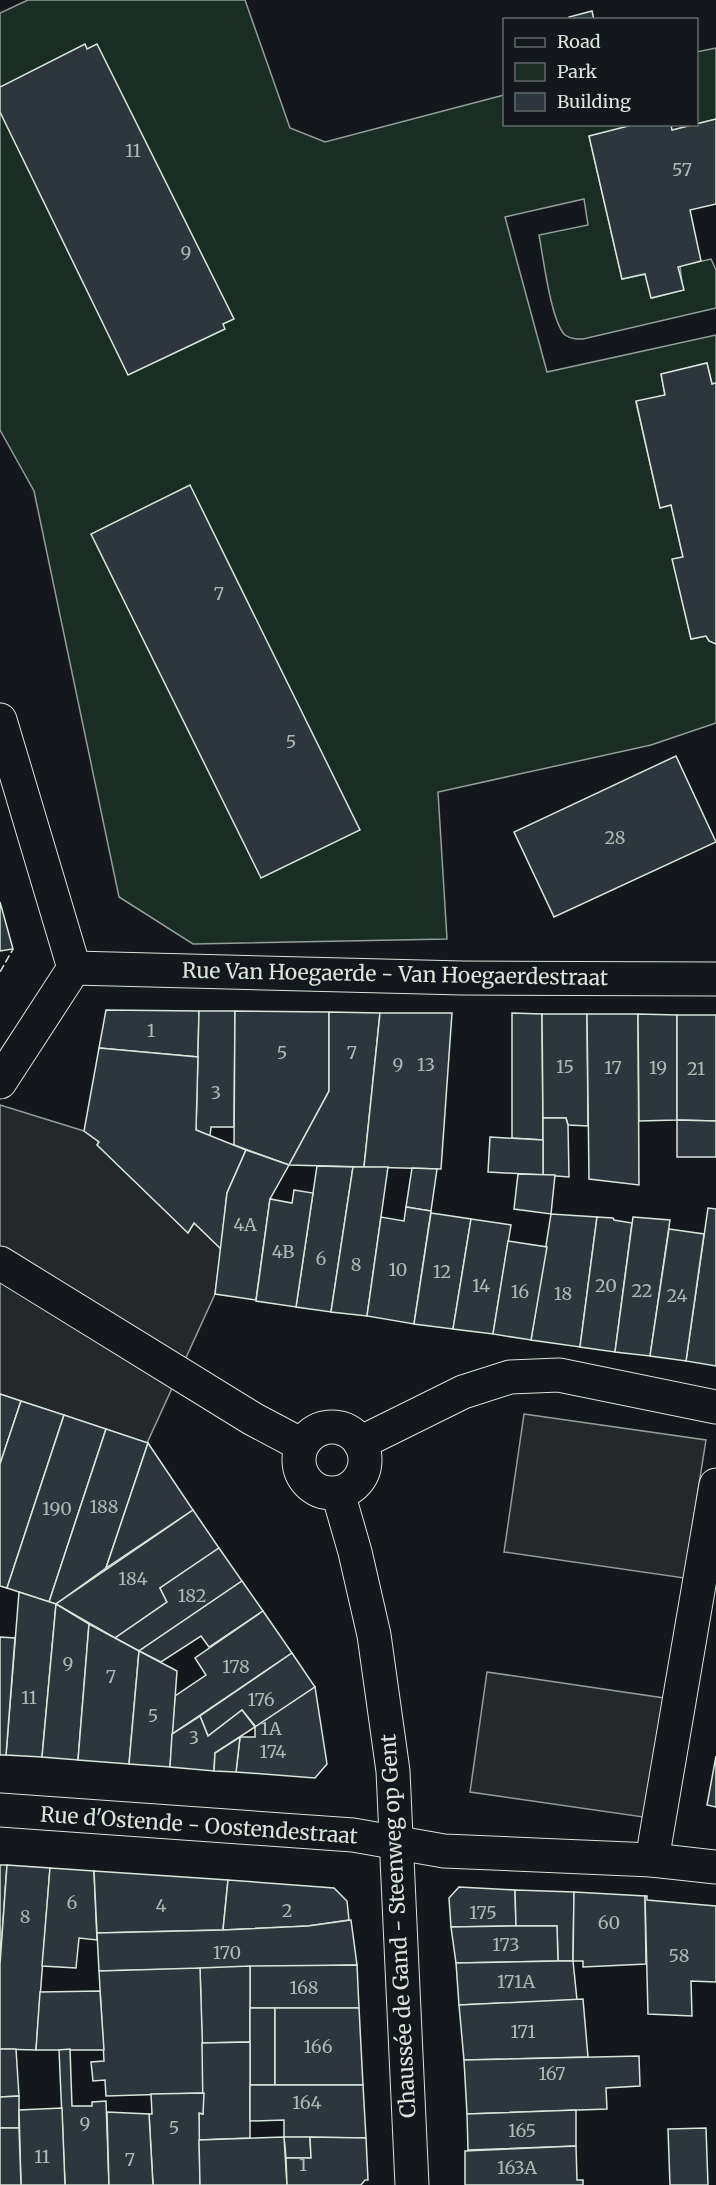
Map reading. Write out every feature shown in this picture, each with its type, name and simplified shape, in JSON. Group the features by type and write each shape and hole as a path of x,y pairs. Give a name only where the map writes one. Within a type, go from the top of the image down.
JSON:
{"street":[{"path":"0,720 74,968 0,1082"},
{"name":"Rue Van Hoegaerde - Van Hoegaerdestraat","path":"74,968 462,978 716,980"},
{"path":"0,1263 253,1419 302,1445"},
{"path":"360,1443 463,1392 510,1377 559,1375 716,1407"},
{"path":"342,1428 353,1434 360,1443 365,1461 360,1478 346,1490 326,1493 314,1489 299,1469 298,1457 302,1445 308,1436 319,1429 342,1428"},
{"path":"652,1860 716,1485"},
{"name":"Chaussée de Gand - Steenweg op Gent","path":"338,1493 355,1552 374,1635 393,1771 412,2185"},
{"name":"Rue d'Ostende - Oostendestraat","path":"0,1810 353,1835 444,1851 652,1860 716,1867"}],"green space":[{"path":"28,0 245,0 290,128 325,142 503,95 503,126 632,126 589,136 622,279 645,274 652,298 683,290 680,266 711,259 716,270 716,308 583,339 571,338 565,335 560,328 556,317 548,288 539,235 588,225 584,199 505,217 547,372 716,335 716,383 712,384 707,363 661,374 665,395 636,402 660,507 671,505 683,557 673,559 691,639 706,636 709,641 716,644 716,723 651,745 438,792 447,939 193,944 119,897 34,491 0,430 0,13"},
{"path":"716,48 716,119 698,124 698,52"}],"shaded area":[{"path":"0,1105 84,1131 99,1142 97,1145 188,1232 194,1223 221,1249 215,1294 147,1443 0,1394"},
{"path":"524,1414 706,1440 684,1578 504,1552"},
{"path":"487,1672 664,1698 643,1817 470,1792"}],"building":[{"path":"592,11 594,18 569,18"},
{"path":"85,44 87,49 97,44 234,319 223,324 225,329 128,375 0,112 0,87"},
{"path":"716,119 716,204 690,210 701,261 678,267 684,290 651,298 645,274 622,279 589,136 628,126 671,126 672,130 698,126 698,124"},
{"path":"707,363 712,384 716,383 716,644 709,641 706,636 691,639 672,559 683,557 671,505 660,508 636,401 665,395 661,374"},
{"path":"190,485 360,830 261,878 91,534"},
{"path":"676,756 716,842 554,917 514,832"},
{"path":"0,902 13,949 0,951"},
{"path":"106,1010 199,1011 198,1057 99,1048"},
{"path":"199,1011 235,1011 234,1127 211,1127 210,1136 196,1130"},
{"path":"235,1011 329,1012 329,1091 289,1165 234,1145"},
{"path":"329,1012 380,1013 364,1167 289,1165 329,1091"},
{"path":"380,1013 452,1013 441,1169 364,1167"},
{"path":"512,1013 542,1014 543,1140 512,1138"},
{"path":"542,1014 587,1014 588,1126 568,1125 566,1118 543,1118"},
{"path":"587,1014 638,1014 639,1185 589,1179"},
{"path":"638,1014 677,1015 677,1120 639,1121"},
{"path":"677,1015 716,1015 716,1121 677,1120"},
{"path":"99,1048 198,1057 196,1130 246,1150 227,1193 221,1249 194,1223 188,1233 97,1145 99,1142 84,1131"},
{"path":"543,1118 566,1118 569,1177 543,1175"},
{"path":"677,1120 716,1121 716,1157 677,1157"},
{"path":"490,1137 543,1140 543,1175 488,1172"},
{"path":"246,1150 289,1165 270,1199 256,1300 215,1294 227,1193"},
{"path":"317,1166 353,1167 331,1312 296,1307"},
{"path":"353,1167 388,1167 367,1316 331,1312"},
{"path":"412,1168 437,1169 431,1211 406,1207"},
{"path":"518,1174 555,1175 551,1214 514,1209"},
{"path":"294,1190 313,1193 296,1307 256,1301 270,1199 292,1203"},
{"path":"406,1207 431,1211 414,1324 367,1316 381,1217 404,1221"},
{"path":"708,1208 716,1209 716,1366 686,1361"},
{"path":"431,1213 471,1219 453,1329 414,1324"},
{"path":"551,1214 597,1217 580,1347 531,1340"},
{"path":"597,1217 632,1223 615,1352 580,1347"},
{"path":"633,1217 670,1220 650,1356 615,1352"},
{"path":"471,1219 511,1225 493,1334 453,1329"},
{"path":"669,1229 704,1234 686,1361 650,1356"},
{"path":"508,1241 547,1247 531,1340 493,1334"},
{"path":"0,1394 21,1401 0,1464"},
{"path":"21,1401 64,1415 7,1588 0,1586 0,1464"},
{"path":"64,1415 106,1429 49,1602 7,1588"},
{"path":"106,1429 148,1443 106,1568 56,1604 49,1602"},
{"path":"148,1443 193,1510 106,1568"},
{"path":"193,1510 219,1548 160,1588 167,1602 115,1638 56,1604"},
{"path":"219,1548 242,1581 139,1651 115,1638 167,1602 160,1588"},
{"path":"242,1581 263,1611 209,1647 201,1636 161,1662 139,1651"},
{"path":"19,1592 56,1604 42,1757 6,1755"},
{"path":"56,1604 89,1624 78,1760 42,1757"},
{"path":"263,1611 292,1653 172,1734 175,1696 206,1675 195,1658"},
{"path":"89,1624 139,1651 129,1764 78,1760"},
{"path":"0,1637 15,1638 6,1755 0,1755"},
{"path":"139,1651 177,1671 170,1767 129,1764"},
{"path":"292,1653 315,1687 256,1727 242,1710 208,1736 200,1716"},
{"path":"315,1687 327,1764 315,1778 236,1772 240,1737 255,1737 255,1727"},
{"path":"242,1710 255,1727 215,1753 214,1771 170,1767 172,1734 200,1716 208,1736"},
{"path":"240,1737 236,1772 214,1771 215,1753"},
{"path":"716,1756 716,1807 707,1805"},
{"path":"0,1865 7,1865 0,1964"},
{"path":"7,1865 50,1868 36,2050 0,2049 0,1964"},
{"path":"50,1868 94,1871 97,1940 79,1938 76,1968 42,1966"},
{"path":"94,1871 228,1880 223,1930 97,1933"},
{"path":"228,1880 334,1888 347,1901 349,1920 308,1926 223,1930"},
{"path":"459,1887 515,1890 516,1926 451,1927 449,1898"},
{"path":"515,1890 574,1892 573,1961 558,1961 557,1926 516,1926"},
{"path":"574,1892 645,1896 646,1964 583,1967 583,1961 573,1961"},
{"path":"645,1896 647,1900 716,1906 716,1982 691,1981 692,2016 648,2014"},
{"path":"351,1920 357,1965 99,1971 97,1933 308,1926"},
{"path":"557,1926 558,1961 456,1963 451,1927"},
{"path":"573,1961 577,2000 459,2005 456,1963"},
{"path":"357,1965 359,2008 250,2008 250,1966"},
{"path":"250,1966 250,2042 202,2043 200,1968"},
{"path":"200,1968 204,2093 106,2096 105,2080 93,2081 91,2062 104,2061 99,1971"},
{"path":"100,1991 104,2050 36,2050 40,1992"},
{"path":"583,1999 588,2057 464,2060 459,2005"},
{"path":"250,2008 275,2008 275,2085 250,2085"},
{"path":"275,2008 359,2008 363,2085 275,2085"},
{"path":"250,2042 250,2138 199,2140 199,2113 203,2114 202,2043"},
{"path":"0,2049 16,2049 19,2096 0,2097"},
{"path":"70,2049 72,2106 92,2106 92,2102 106,2101 109,2185 65,2185 59,2050"},
{"path":"639,2056 640,2086 606,2088 607,2109 467,2114 464,2060"},
{"path":"250,2085 363,2085 366,2138 284,2137 284,2120 250,2121"},
{"path":"204,2093 203,2114 199,2113 200,2185 153,2185 149,2114 152,2114 151,2094"},
{"path":"19,2096 19,2128 0,2128 0,2097"},
{"path":"62,2108 65,2185 21,2185 19,2110"},
{"path":"576,2110 576,2146 468,2150 467,2114"},
{"path":"107,2112 149,2114 153,2185 109,2185"},
{"path":"0,2128 19,2128 21,2185 0,2185"},
{"path":"706,2128 708,2185 670,2185 668,2129"},
{"path":"284,2137 310,2137 311,2158 286,2158"},
{"path":"284,2137 287,2185 200,2185 199,2140"},
{"path":"310,2137 366,2138 368,2180 361,2185 287,2185 286,2158 311,2158"},
{"path":"576,2146 577,2180 583,2180 583,2185 465,2185 465,2151"}],"fence":[{"path":"0,972 13,949"}]}
